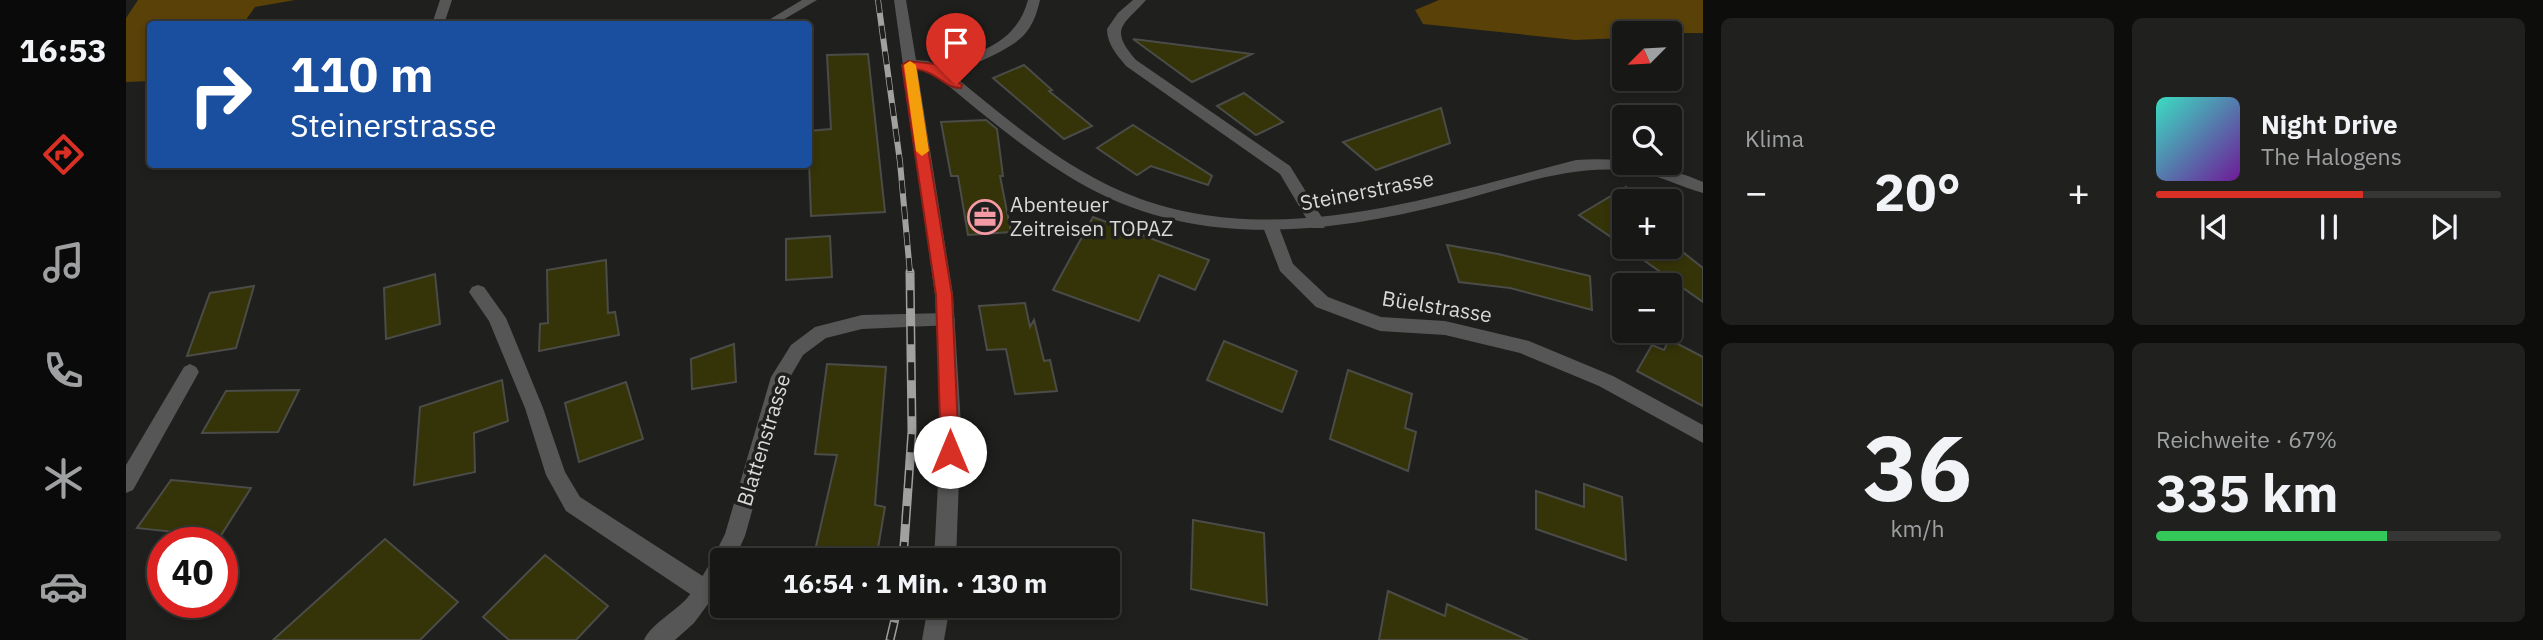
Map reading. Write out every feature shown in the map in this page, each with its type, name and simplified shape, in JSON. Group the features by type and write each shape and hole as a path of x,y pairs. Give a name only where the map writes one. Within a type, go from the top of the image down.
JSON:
{"street":[{"path":"439,21 446,0"},
{"path":"773,21 811,0"},
{"path":"900,0 932,207 946,320 951,425 946,548"},
{"path":"939,71 985,53 1017,36 1030,15 1034,0"},
{"path":"1140,0 1119,17 1112,34 1114,45 1131,63 1285,170 1318,224"},
{"name":"Steinerstrasse","path":"908,65 923,64 939,71 1050,159 1120,197 1199,220 1270,227 1318,224 1398,209 1576,164 1630,164 1655,169 1703,188"},
{"name":"Büelstrasse","path":"1270,227 1286,267 1322,302 1380,324 1445,328 1523,345 1606,381 1703,435"},
{"path":"478,292 497,318 534,408 556,475 573,504 707,592"},
{"name":"Blattenstrasse","path":"730,548 736,536 780,377 797,350 821,332 862,322 946,320"},
{"path":"126,484 190,372"},
{"name":"Blattenstrasse","path":"655,640 675,628 710,586"},
{"path":"933,640 937,618"}],"shaded area":[{"path":"138,0 295,0 255,7 245,21 147,21 147,81 126,82 126,18"},
{"path":"1439,0 1703,0 1703,33 1682,33 1682,21 1612,21 1612,38 1575,40 1423,24 1415,10"}],"building":[{"path":"1133,39 1252,54 1192,82"},
{"path":"868,54 885,212 811,216 809,168 812,168 812,131 831,129 827,55"},
{"path":"1024,65 1052,90 1049,91 1092,126 1064,139 993,78"},
{"path":"1244,93 1283,122 1256,135 1217,106"},
{"path":"1441,108 1450,143 1376,170 1343,142"},
{"path":"986,120 997,129 1003,176 1000,176 1011,232 968,235 958,176 951,176 941,122"},
{"path":"1133,125 1212,176 1208,185 1151,166 1137,175 1097,148"},
{"path":"1612,195 1612,238 1579,215"},
{"path":"1093,217 1209,260 1195,290 1159,275 1139,321 1053,290"},
{"path":"830,236 832,277 786,280 786,239"},
{"path":"1447,245 1590,276 1592,310 1510,288 1459,282"},
{"path":"1682,251 1703,268 1703,302 1682,287 1682,273 1662,273 1642,259 1682,259"},
{"path":"606,260 608,313 615,312 619,335 539,351 540,324 548,323 547,270"},
{"path":"435,274 440,324 386,339 384,288"},
{"path":"254,286 236,348 187,356 210,293"},
{"path":"1025,303 1030,327 1034,320 1044,361 1050,360 1057,391 1015,394 1006,349 987,350 979,306"},
{"path":"1224,341 1297,371 1282,412 1207,380"},
{"path":"734,344 736,382 692,389 691,359"},
{"path":"1667,344 1678,344 1703,357 1703,406 1637,371 1652,345 1664,350"},
{"path":"827,364 886,367 875,505 885,507 878,548 816,548 837,455 815,454"},
{"path":"1348,370 1412,394 1405,428 1416,432 1408,471 1330,439"},
{"path":"502,380 508,421 474,433 475,472 414,485 420,407"},
{"path":"626,382 643,439 579,462 565,403"},
{"path":"299,390 278,432 202,433 226,391"},
{"path":"171,480 251,488 226,527 137,528"},
{"path":"1584,484 1622,497 1626,560 1536,529 1536,491 1584,507"},
{"path":"1193,520 1264,533 1267,605 1191,589"},
{"path":"385,539 458,602 420,640 273,640"},
{"path":"545,555 608,606 576,640 509,640 483,617"},
{"path":"1388,591 1445,616 1447,604 1528,640 1379,640"}],"railway":[{"path":"878,0 900,162 910,273"},
{"path":"904,548 912,431 910,272"},
{"path":"890,640 895,618"}],"slow traffic":[{"path":"910,65 922,151"}],"place":[{"name":"Abenteuer Zeitreisen TOPAZ","path":"985,217"}],"route":[{"path":"950,452 944,295 908,65 931,66 956,85"}]}
